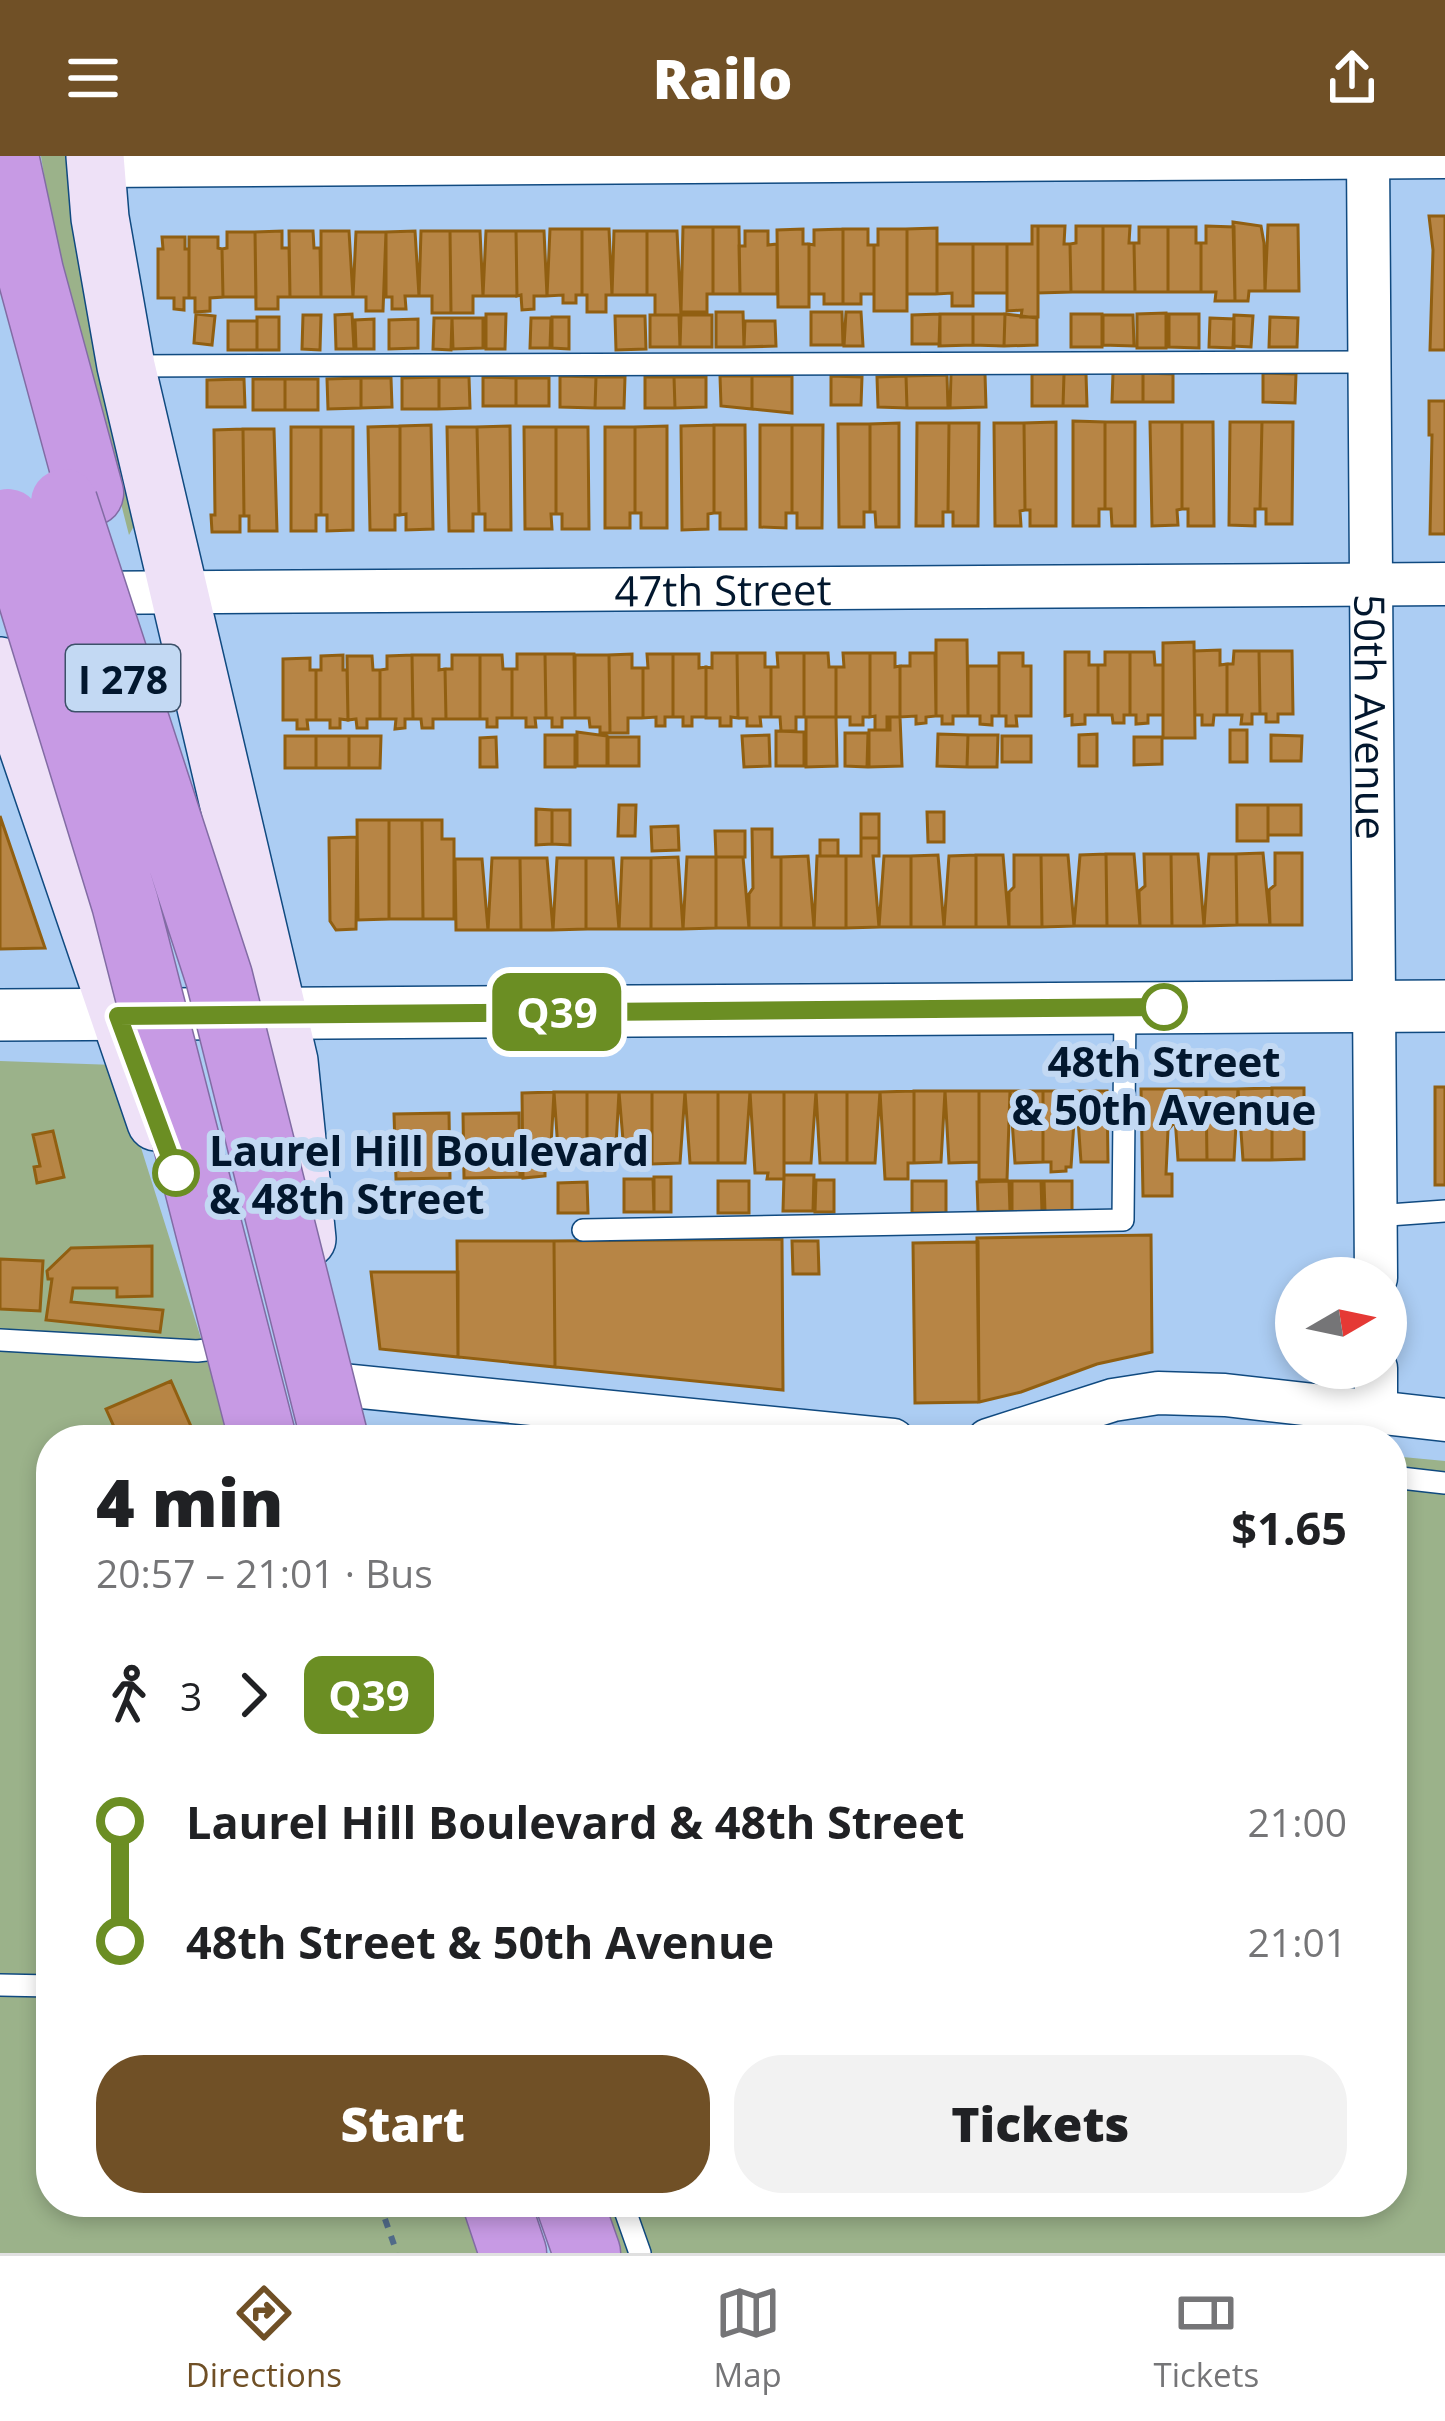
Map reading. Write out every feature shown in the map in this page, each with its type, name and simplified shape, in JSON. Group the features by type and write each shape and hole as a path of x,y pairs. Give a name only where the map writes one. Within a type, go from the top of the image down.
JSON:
{"highway":[{"path":"4,156 30,272 41,504 112,565 329,1421"},
{"name":"I 278","path":"0,318 148,985 258,1425"},
{"path":"501,2217 513,2253"},
{"path":"574,2217 587,2253"}],"main road":[{"path":"95,161 126,366 289,1061 329,1421"},
{"path":"0,666 132,1060 273,1425"},
{"path":"542,2217 554,2253"}],"street":[{"name":"50th Avenue","path":"1368,156 1376,1257"},
{"path":"95,161 1445,157"},
{"name":"47th Street","path":"0,593 1445,584"},
{"path":"0,1016 1445,1006"},
{"path":"1376,1389 1376,1413"},
{"path":"1035,1425 1113,1400 1158,1393 1225,1395 1445,1420"},
{"path":"329,1421 448,1425"}],"lane":[{"path":"126,366 1370,362"},
{"path":"583,1230 1123,1220 1125,1008"},
{"path":"1375,1216 1445,1211"},
{"path":"0,1340 197,1351 244,1346"},
{"path":"1407,1479 1445,1483"},
{"path":"0,1985 36,1986"},
{"path":"627,2217 640,2253"}],"path":[{"path":"385,2217 397,2253"}],"green space":[{"path":"41,156 67,156 95,354 134,526 129,535 55,245"},
{"path":"0,1061 115,1065 228,1425 36,1425 36,2217 480,2217 493,2253 0,2253"},
{"path":"1407,1457 1445,1461 1445,2253 619,2253 607,2217 1407,2217"}],"building":[{"path":"1429,216 1445,216 1445,350 1430,350 1433,250"},
{"path":"1233,222 1261,226 1265,291 1249,291 1248,301 1235,301"},
{"path":"1268,225 1298,225 1299,291 1265,291"},
{"path":"1032,226 1038,226 1038,317 1021,317 1022,310 1007,311 1007,244 1032,244"},
{"path":"1038,226 1065,226 1071,292 1038,293"},
{"path":"1076,226 1103,226 1103,292 1071,292 1070,244 1076,243"},
{"path":"1103,226 1130,226 1135,292 1103,292"},
{"path":"1206,226 1234,227 1235,301 1215,301 1216,292 1201,292 1201,243 1206,243"},
{"path":"683,227 713,227 713,294 707,294 707,312 681,312"},
{"path":"713,227 739,227 740,294 713,294"},
{"path":"1139,227 1168,227 1168,292 1135,292 1134,243 1139,243"},
{"path":"1168,227 1196,227 1196,243 1201,243 1201,292 1168,292"},
{"path":"937,228 937,294 907,294 907,229"},
{"path":"550,229 582,229 582,295 576,295 576,303 563,303 563,295 547,296"},
{"path":"582,229 609,229 612,295 606,295 606,312 587,312 587,295 582,295"},
{"path":"803,229 803,244 809,244 809,307 778,307 777,230"},
{"path":"843,229 868,229 868,245 874,245 874,294 861,294 861,304 843,304"},
{"path":"843,229 843,304 824,304 824,294 809,294 809,244 814,245 814,230"},
{"path":"878,229 907,229 907,311 874,311"},
{"path":"282,231 282,248 289,248 290,297 278,297 278,309 256,309 255,232"},
{"path":"289,231 313,231 314,248 320,248 321,297 290,297"},
{"path":"321,231 349,231 353,297 321,297"},
{"path":"415,231 419,296 405,296 406,309 392,309 392,297 386,297 386,232"},
{"path":"421,231 450,231 451,313 432,313 432,296 419,296"},
{"path":"450,231 480,231 483,296 473,296 473,313 451,313"},
{"path":"486,231 516,231 517,296 483,296"},
{"path":"516,231 544,231 547,296 534,296 534,309 522,310 521,295 517,296"},
{"path":"614,231 647,231 647,295 612,295"},
{"path":"647,231 677,231 681,315 655,315 655,295 647,295"},
{"path":"745,231 768,231 768,245 777,244 777,294 740,294 739,246 745,246"},
{"path":"227,232 255,232 256,297 223,297 222,249 227,248"},
{"path":"356,232 386,232 383,311 366,311 366,297 353,297"},
{"path":"162,237 185,237 185,249 189,249 189,298 184,298 184,310 174,309 174,298 158,298"},
{"path":"189,237 218,237 222,249 223,297 210,298 210,311 195,312 195,298 189,298"},
{"path":"937,244 973,244 973,306 952,306 952,293 937,294"},
{"path":"973,244 1007,244 1007,293 973,293"},
{"path":"716,312 743,312 744,347 716,347"},
{"path":"811,312 842,312 843,345 811,345"},
{"path":"846,312 861,312 863,346 844,346"},
{"path":"1166,313 1166,348 1137,348 1137,314"},
{"path":"196,314 215,316 212,345 194,343"},
{"path":"352,314 354,349 336,349 335,315"},
{"path":"486,314 506,314 505,349 486,349"},
{"path":"940,314 940,344 912,344 912,315"},
{"path":"940,314 973,314 973,345 939,346"},
{"path":"973,314 1005,314 1004,346 973,345"},
{"path":"1005,314 1037,318 1037,345 1004,346"},
{"path":"1071,314 1102,314 1102,347 1071,347"},
{"path":"1169,314 1199,314 1199,348 1169,347"},
{"path":"303,315 321,315 320,350 302,349"},
{"path":"650,315 679,315 680,347 650,347"},
{"path":"681,315 712,315 712,347 680,347"},
{"path":"1103,315 1133,315 1134,346 1103,345"},
{"path":"1234,315 1253,316 1251,347 1233,346"},
{"path":"615,316 645,316 646,349 616,350"},
{"path":"257,317 279,317 279,350 257,350"},
{"path":"552,317 569,317 569,349 552,348"},
{"path":"1270,317 1298,318 1297,347 1269,347"},
{"path":"434,318 452,318 451,350 433,349"},
{"path":"452,318 483,318 483,348 453,349"},
{"path":"531,318 551,318 550,348 530,348"},
{"path":"1210,318 1234,319 1234,348 1209,347"},
{"path":"374,319 374,349 356,349 355,320"},
{"path":"418,319 418,348 389,349 389,320"},
{"path":"228,321 257,321 257,350 228,350"},
{"path":"745,321 775,321 776,346 744,347"},
{"path":"1113,373 1143,373 1143,402 1112,402"},
{"path":"1143,373 1173,374 1173,402 1143,402"},
{"path":"1263,373 1296,374 1295,403 1263,402"},
{"path":"951,374 985,374 986,407 950,408"},
{"path":"1032,374 1064,374 1063,406 1032,406"},
{"path":"1064,374 1086,374 1087,406 1063,406"},
{"path":"947,375 948,408 907,408 906,376"},
{"path":"560,376 596,377 595,408 560,407"},
{"path":"720,376 752,376 752,409 721,406"},
{"path":"752,376 792,376 792,413 752,409"},
{"path":"831,376 862,377 861,405 831,405"},
{"path":"906,376 907,408 878,407 877,377"},
{"path":"439,377 439,409 402,409 402,378"},
{"path":"439,377 469,377 470,408 439,409"},
{"path":"483,377 516,378 516,406 483,406"},
{"path":"596,377 625,377 624,408 595,408"},
{"path":"645,377 674,377 675,408 645,408"},
{"path":"674,377 706,377 706,407 675,408"},
{"path":"361,378 391,378 392,407 361,408"},
{"path":"361,378 361,408 328,409 327,379"},
{"path":"516,378 549,378 549,406 516,406"},
{"path":"244,379 245,407 207,407 207,380"},
{"path":"253,379 285,379 285,410 253,410"},
{"path":"285,379 318,379 318,410 285,410"},
{"path":"1429,401 1445,401 1445,534 1430,534"},
{"path":"1073,421 1105,422 1105,509 1099,509 1099,526 1073,526"},
{"path":"1056,422 1056,526 1030,526 1030,510 1025,510 1024,423"},
{"path":"1105,422 1135,422 1135,526 1112,526 1111,509 1105,509"},
{"path":"1150,422 1182,422 1178,525 1152,526"},
{"path":"1182,422 1213,422 1214,526 1188,526 1188,509 1182,509"},
{"path":"1230,422 1262,422 1260,509 1255,509 1255,526 1229,525"},
{"path":"1262,422 1293,422 1292,524 1266,524 1266,509 1260,509"},
{"path":"899,423 899,527 876,527 875,512 870,512 870,424"},
{"path":"917,423 949,423 948,512 943,512 943,526 916,526"},
{"path":"949,423 979,423 978,526 953,526 953,512 948,512"},
{"path":"994,423 1024,423 1021,526 995,526"},
{"path":"838,424 870,424 870,512 864,512 864,527 839,527"},
{"path":"431,425 433,529 406,530 406,514 400,515 400,426"},
{"path":"714,425 745,425 746,529 720,529 720,513 714,513"},
{"path":"714,425 714,513 708,514 708,529 682,530 681,426"},
{"path":"760,425 792,425 792,513 786,513 786,528 760,527"},
{"path":"792,425 823,425 822,528 797,528 797,513 792,513"},
{"path":"400,426 400,515 395,515 395,530 370,530 368,427"},
{"path":"510,426 511,530 485,530 485,514 479,514 477,427"},
{"path":"667,426 667,528 641,528 641,513 635,513 635,427"},
{"path":"291,427 321,427 321,515 316,515 316,531 291,531"},
{"path":"321,427 353,427 353,530 327,531 327,515 321,515"},
{"path":"447,427 477,427 479,514 473,514 473,531 449,531"},
{"path":"524,427 556,427 552,529 525,529"},
{"path":"556,427 588,427 589,529 562,529 562,514 556,514"},
{"path":"605,427 635,427 635,513 630,513 630,528 605,528"},
{"path":"243,429 274,429 277,531 249,531 249,516 244,516"},
{"path":"243,429 240,532 212,532 214,430"},
{"path":"936,640 967,640 968,716 953,716 953,724 942,724 942,716 936,716"},
{"path":"1194,642 1195,738 1163,738 1163,643"},
{"path":"1220,650 1220,665 1227,664 1227,715 1214,715 1213,725 1202,725 1202,715 1195,715 1194,651"},
{"path":"1234,651 1259,651 1260,714 1252,714 1252,724 1241,724 1242,715 1227,715 1227,664 1233,664"},
{"path":"1259,651 1292,651 1293,714 1278,714 1278,722 1266,722 1266,714 1260,714"},
{"path":"1065,652 1089,652 1089,665 1098,665 1098,715 1085,715 1085,724 1072,725 1072,715 1065,716"},
{"path":"1105,652 1130,652 1130,715 1124,715 1124,723 1113,723 1112,715 1098,715 1098,665 1105,665"},
{"path":"1130,652 1154,652 1155,665 1163,665 1163,715 1148,715 1148,723 1136,724 1136,715 1130,715"},
{"path":"712,653 737,653 738,718 731,717 731,726 720,726 720,718 706,718 706,667 712,668"},
{"path":"737,653 765,653 765,667 771,667 771,717 760,717 761,726 747,726 747,718 738,718"},
{"path":"777,653 804,653 804,717 796,717 796,731 781,731 780,717 771,717 771,667 778,667"},
{"path":"804,653 828,653 829,667 836,667 836,717 804,717"},
{"path":"843,653 870,653 870,717 863,717 863,725 850,725 850,717 836,717 836,667 844,667"},
{"path":"870,653 895,653 895,667 900,666 900,717 887,717 887,730 875,730 875,716 870,717"},
{"path":"910,653 935,653 936,716 926,717 926,723 916,724 916,716 900,717 900,666 910,666"},
{"path":"999,653 1023,653 1023,666 1031,666 1031,716 1016,716 1017,726 1006,726 1006,716 999,716"},
{"path":"517,654 545,654 546,718 535,718 536,727 526,727 526,718 512,718 512,669 517,669"},
{"path":"545,654 574,654 575,718 562,718 562,727 552,727 552,718 546,718"},
{"path":"632,654 632,668 643,668 643,718 628,718 628,733 610,733 609,655"},
{"path":"647,654 673,654 673,717 665,717 665,726 656,726 656,717 643,718"},
{"path":"673,654 699,654 699,668 706,667 706,717 692,717 692,726 683,726 683,717 673,717"},
{"path":"343,655 348,720 340,719 340,728 330,728 330,720 316,720 316,670 321,670 321,656"},
{"path":"412,655 439,655 439,670 445,669 446,719 433,719 433,728 422,728 421,719 413,719"},
{"path":"412,655 413,719 405,719 405,728 395,729 396,719 380,719 380,670 387,669 387,656"},
{"path":"452,655 480,655 480,719 446,719 445,669 452,669"},
{"path":"480,655 502,655 503,669 512,669 512,718 497,718 497,727 487,727 487,719 480,719"},
{"path":"575,655 609,655 610,733 590,727 589,718 575,718"},
{"path":"347,656 372,656 373,670 380,670 380,719 367,719 367,728 357,728 356,719 348,720"},
{"path":"310,658 310,670 316,670 316,720 307,720 308,729 297,729 297,720 283,720 283,659"},
{"path":"968,666 999,666 999,716 992,716 992,725 980,724 980,716 968,716"},
{"path":"806,717 836,717 837,766 806,767"},
{"path":"890,717 900,717 902,766 869,767 869,730 890,730"},
{"path":"1230,730 1247,730 1247,762 1230,762"},
{"path":"776,731 804,732 804,766 776,766"},
{"path":"577,732 607,736 607,766 577,766"},
{"path":"845,733 868,733 867,767 845,766"},
{"path":"938,734 968,735 967,767 937,766"},
{"path":"1097,734 1097,766 1079,766 1079,735"},
{"path":"545,735 575,735 575,767 545,767"},
{"path":"769,735 770,766 744,767 742,736"},
{"path":"968,735 998,735 997,767 967,767"},
{"path":"1271,735 1302,736 1301,761 1271,761"},
{"path":"285,736 316,736 316,768 285,768"},
{"path":"316,736 349,736 349,768 316,768"},
{"path":"349,736 381,736 380,768 349,768"},
{"path":"1002,736 1031,736 1031,762 1002,762"},
{"path":"496,737 497,767 480,767 480,738"},
{"path":"608,737 639,737 639,766 608,766"},
{"path":"1134,737 1162,737 1162,764 1134,765"},
{"path":"619,805 636,805 635,836 618,836"},
{"path":"1237,805 1268,805 1268,841 1237,841"},
{"path":"1268,805 1301,805 1301,835 1268,835"},
{"path":"536,809 552,810 552,844 536,845"},
{"path":"552,810 570,810 570,845 552,844"},
{"path":"927,812 944,812 944,842 928,842"},
{"path":"861,814 879,814 879,838 861,838"},
{"path":"0,816 45,948 0,949"},
{"path":"357,820 389,820 389,919 358,920"},
{"path":"389,820 422,820 423,919 389,919"},
{"path":"422,820 442,820 442,839 454,839 454,919 423,919"},
{"path":"678,826 679,850 652,851 651,827"},
{"path":"752,829 772,829 772,857 781,857 781,928 749,928"},
{"path":"715,831 745,831 745,857 716,857"},
{"path":"357,837 356,929 336,930 330,921 329,838"},
{"path":"861,838 879,838 879,856 873,856 879,927 846,928 846,856 861,856"},
{"path":"820,840 838,840 838,856 820,856"},
{"path":"1263,853 1270,925 1237,925 1236,854"},
{"path":"1275,853 1302,853 1302,925 1270,925"},
{"path":"1106,854 1134,854 1140,926 1107,926"},
{"path":"1106,854 1107,926 1074,926 1080,855"},
{"path":"1144,854 1171,854 1172,926 1140,926"},
{"path":"1171,854 1198,854 1204,926 1172,926"},
{"path":"1209,854 1236,854 1237,925 1204,926"},
{"path":"938,855 944,927 911,927 911,856"},
{"path":"976,855 1003,855 1009,927 976,927"},
{"path":"976,855 976,927 944,927 949,856"},
{"path":"1014,855 1041,855 1042,927 1009,927"},
{"path":"1041,855 1068,855 1074,926 1042,927"},
{"path":"808,856 814,928 781,928 781,857"},
{"path":"817,856 846,856 846,928 814,928"},
{"path":"884,856 911,856 911,927 879,927"},
{"path":"678,857 683,929 651,929 651,858"},
{"path":"687,857 716,857 716,928 683,929"},
{"path":"716,857 743,857 749,928 716,928"},
{"path":"492,858 520,858 521,930 488,930"},
{"path":"520,858 547,858 553,930 521,930"},
{"path":"557,858 586,858 586,929 553,930"},
{"path":"586,858 613,858 619,929 586,929"},
{"path":"622,858 651,858 651,929 619,929"},
{"path":"455,859 482,859 488,930 456,930"},
{"path":"1435,1087 1445,1087 1445,1185 1435,1185"},
{"path":"1272,1088 1304,1088 1304,1159 1272,1160"},
{"path":"1272,1088 1272,1160 1243,1160 1238,1089"},
{"path":"1141,1089 1173,1089 1166,1174 1172,1174 1172,1196 1143,1196"},
{"path":"1173,1089 1206,1089 1207,1160 1178,1160"},
{"path":"1206,1089 1238,1089 1234,1160 1207,1160"},
{"path":"914,1091 945,1091 941,1162 914,1163"},
{"path":"914,1091 914,1163 908,1163 908,1179 885,1179 880,1092"},
{"path":"945,1091 979,1091 979,1162 949,1163"},
{"path":"979,1091 1010,1091 1007,1180 979,1180"},
{"path":"1010,1091 1043,1091 1043,1162 1015,1163"},
{"path":"1043,1091 1076,1091 1071,1167 1066,1171 1051,1172 1051,1162 1043,1162"},
{"path":"1076,1091 1107,1091 1108,1162 1081,1162"},
{"path":"554,1092 587,1092 587,1164 559,1164"},
{"path":"554,1092 550,1164 545,1164 545,1176 523,1178 522,1093"},
{"path":"587,1092 619,1092 615,1163 587,1164"},
{"path":"619,1092 652,1092 652,1164 625,1164"},
{"path":"652,1092 685,1092 680,1163 652,1164"},
{"path":"685,1092 718,1092 718,1163 690,1163"},
{"path":"718,1092 750,1092 745,1163 718,1163"},
{"path":"750,1092 784,1092 784,1179 755,1173"},
{"path":"784,1092 816,1092 811,1163 784,1163"},
{"path":"816,1092 847,1092 847,1163 820,1163"},
{"path":"847,1092 880,1092 875,1163 847,1163"},
{"path":"449,1113 450,1178 396,1179 394,1114"},
{"path":"519,1113 520,1177 464,1178 463,1114"},
{"path":"53,1131 64,1177 37,1183 34,1167 40,1166 33,1135"},
{"path":"784,1175 814,1175 813,1211 783,1211"},
{"path":"654,1177 671,1177 671,1212 654,1212"},
{"path":"624,1179 653,1179 654,1212 624,1212"},
{"path":"816,1180 834,1180 834,1212 815,1212"},
{"path":"718,1181 749,1181 749,1213 718,1213"},
{"path":"912,1181 946,1181 946,1213 912,1213"},
{"path":"1009,1181 1010,1211 978,1212 977,1182"},
{"path":"1012,1181 1041,1181 1042,1212 1012,1212"},
{"path":"1044,1181 1072,1181 1072,1212 1045,1212"},
{"path":"587,1182 588,1213 558,1213 558,1183"},
{"path":"1151,1235 1152,1352 1097,1364 979,1402 977,1238"},
{"path":"782,1239 783,1390 555,1367 554,1241"},
{"path":"457,1241 554,1241 555,1367 458,1357"},
{"path":"792,1241 818,1241 819,1274 793,1274"},
{"path":"978,1242 979,1402 915,1403 913,1243"},
{"path":"152,1246 152,1296 117,1297 117,1288 73,1288 71,1302 163,1310 160,1332 46,1320 52,1279 47,1271 71,1248"},
{"path":"0,1259 43,1261 40,1311 0,1309"},
{"path":"371,1272 458,1272 458,1357 380,1349"},
{"path":"171,1381 190,1425 113,1425 106,1409"}],"bus line":[{"name":"Q39","path":"176,1173 118,1016 1164,1007"}],"place":[{"name":"48th Street & 50th Avenue","path":"1164,1007"},
{"name":"Laurel Hill Boulevard & 48th Street","path":"176,1173"}]}
